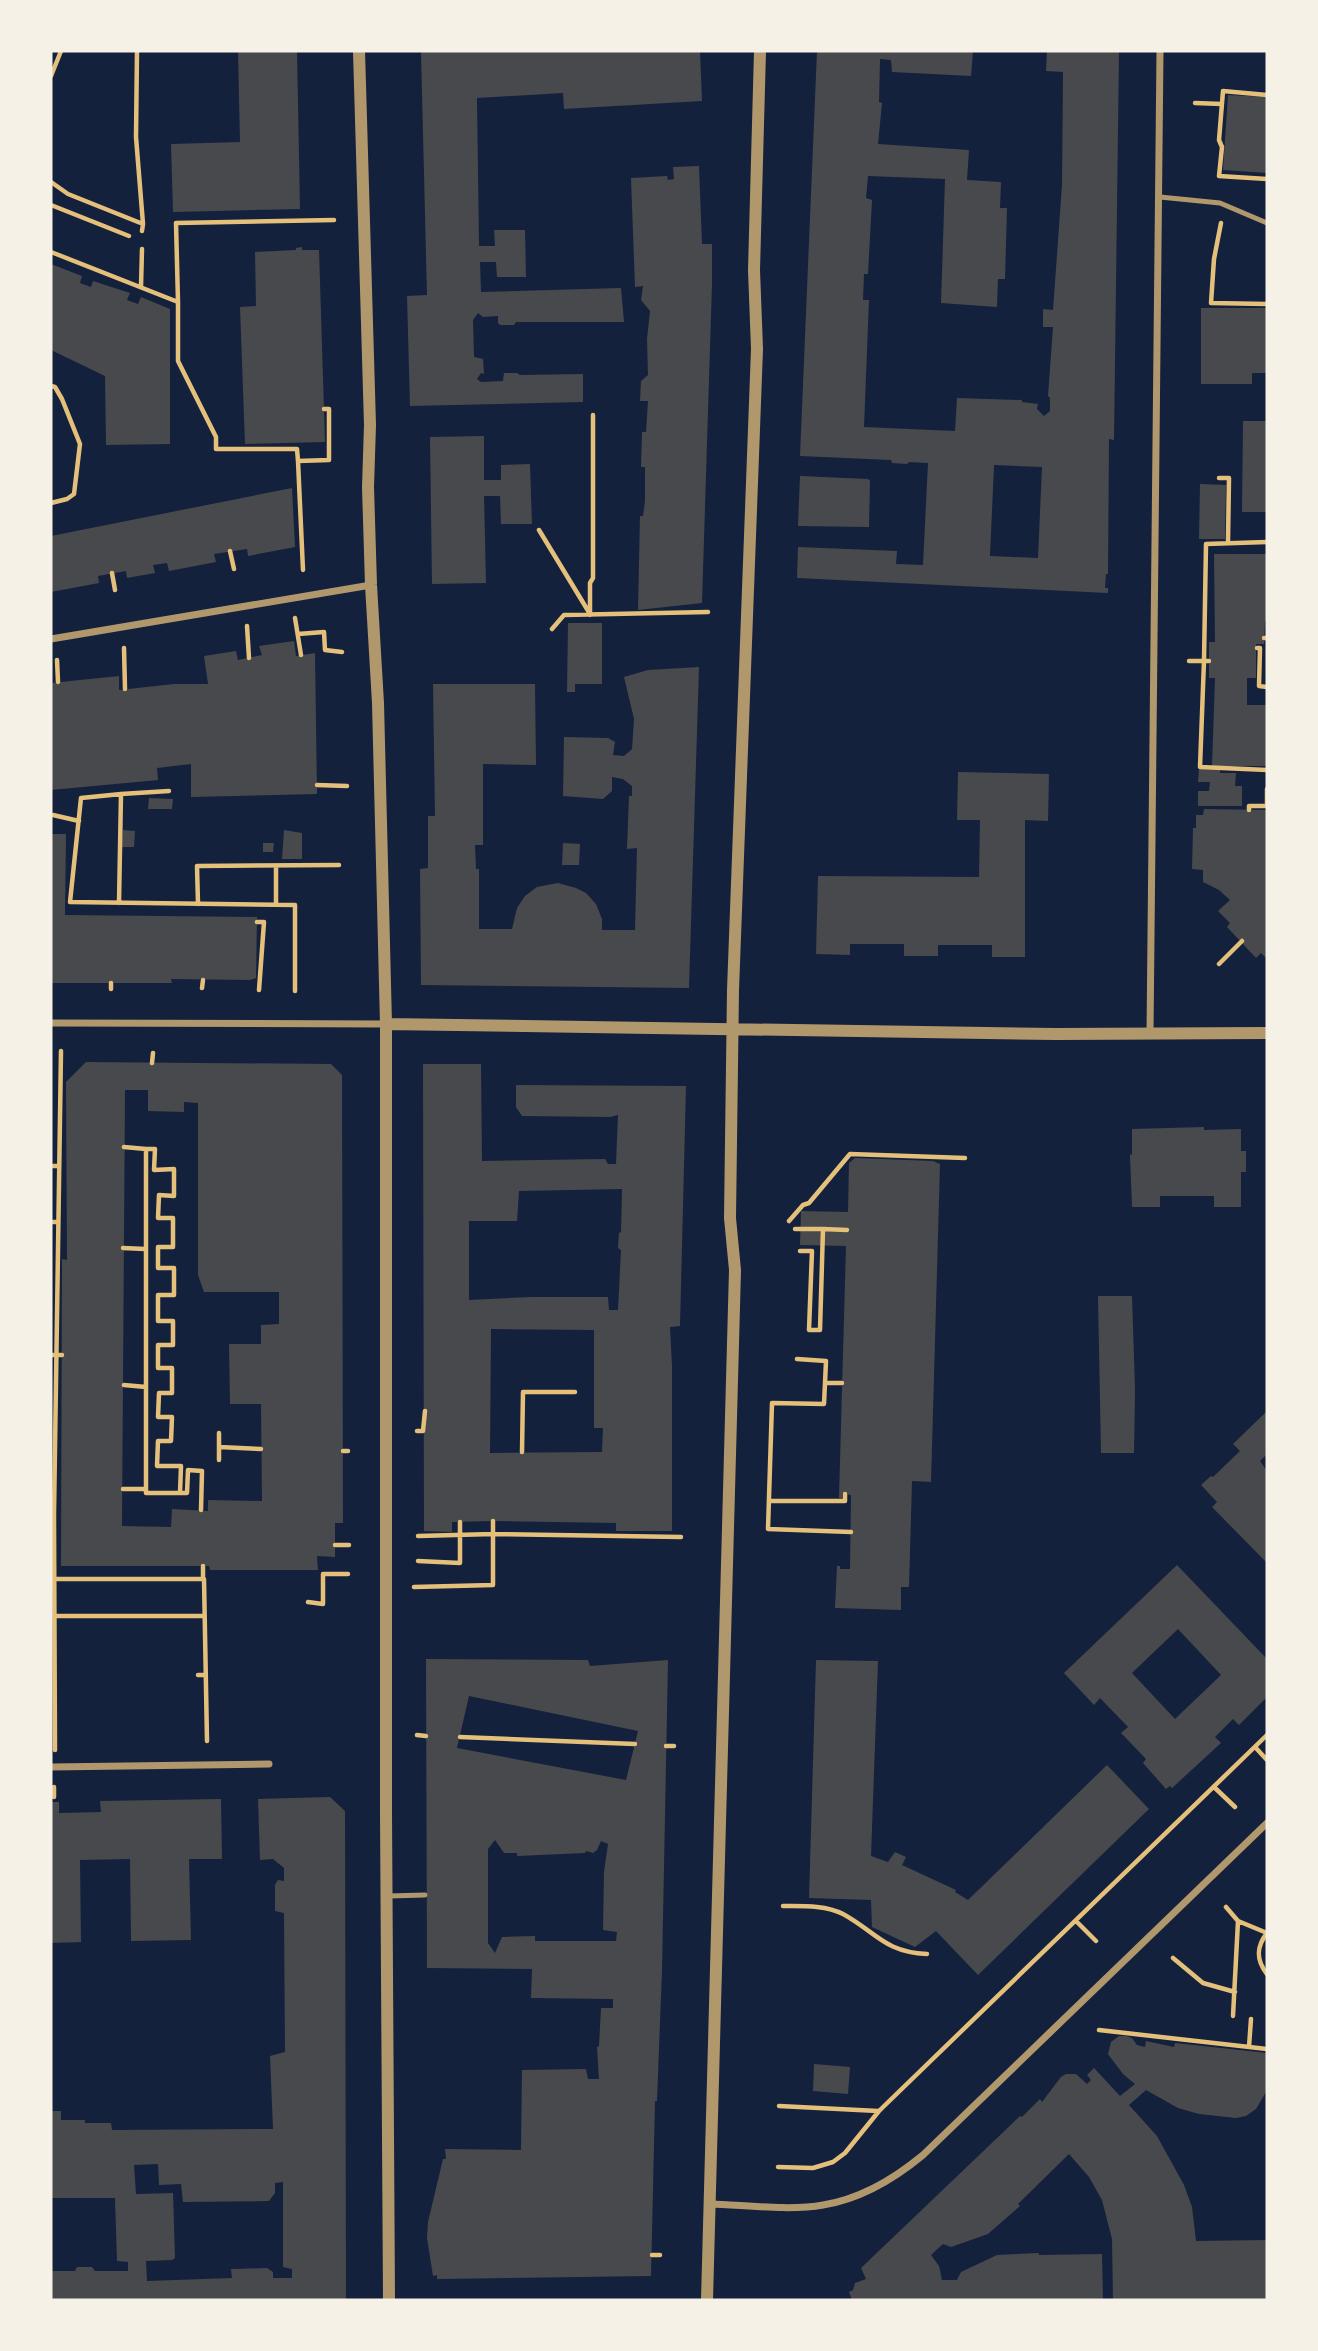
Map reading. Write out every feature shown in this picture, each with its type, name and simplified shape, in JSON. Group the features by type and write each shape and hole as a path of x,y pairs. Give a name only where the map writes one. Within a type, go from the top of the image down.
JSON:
{"street":[{"path":"359,51 370,425 368,487 378,703 386,1024 389,2300"},
{"path":"707,2300 734,1270 730,1218 733,1029 757,363 754,270 760,51"},
{"path":"1150,1034 1160,51"},
{"path":"51,639 371,585"},
{"path":"51,1023 1267,1033"},
{"path":"53,1767 269,1765"},
{"path":"710,2204 823,2205 869,2192 896,2176 923,2155 1267,1823"}],"lane":[{"path":"1160,197 1224,204 1267,223"},
{"path":"388,1896 425,1895"}],"path":[{"path":"51,76 61,51"},
{"path":"137,51 136,138 142,231"},
{"path":"1267,95 1223,91 1219,140 1222,147 1219,176 1267,179"},
{"path":"1195,103 1222,104"},
{"path":"51,183 68,194 143,225"},
{"path":"1224,204 1214,259 1211,303 1267,304"},
{"path":"51,205 129,236"},
{"path":"303,570 297,449 216,449 216,437 178,361 176,223 334,220"},
{"path":"141,287 142,249"},
{"path":"51,252 178,302"},
{"path":"51,386 55,387 62,399 80,444 74,494 67,499 51,503"},
{"path":"298,461 329,460 329,409 324,409"},
{"path":"590,615 590,583 593,578 593,415"},
{"path":"1219,478 1229,478 1228,542"},
{"path":"539,530 590,615"},
{"path":"1267,542 1206,544 1206,662 1200,767 1267,770"},
{"path":"230,551 234,569"},
{"path":"112,573 116,590"},
{"path":"552,628 564,615 708,612"},
{"path":"295,617 302,655"},
{"path":"247,626 249,658"},
{"path":"298,634 324,632 325,650 342,652"},
{"path":"124,648 125,689"},
{"path":"1267,649 1259,648 1259,687 1267,687"},
{"path":"57,660 58,682"},
{"path":"1189,661 1206,662"},
{"path":"317,785 347,786"},
{"path":"1249,810 1249,806 1267,806 1267,789"},
{"path":"169,791 81,798 70,902 295,905 295,991"},
{"path":"119,903 121,794"},
{"path":"52,815 79,821"},
{"path":"198,904 198,866 339,865"},
{"path":"276,866 276,904"},
{"path":"257,922 264,922 259,990"},
{"path":"1219,964 1242,941"},
{"path":"202,980 202,988"},
{"path":"54,1797 56,1616 52,1579 52,1515 61,1051"},
{"path":"152,1063 153,1053"},
{"path":"124,1147 155,1149 154,1170 174,1170 174,1196 159,1195 159,1219 173,1219 173,1247 158,1247 158,1268 174,1268 174,1295 158,1295 158,1321 173,1321 173,1345 158,1345 158,1368 172,1368 172,1393 159,1393 158,1417 172,1417 171,1441 158,1441 158,1466 181,1466 180,1493"},
{"path":"146,1149 146,1493 187,1493 188,1469 202,1471 201,1510"},
{"path":"789,1221 803,1205 809,1203 850,1154 965,1158"},
{"path":"51,1166 59,1166"},
{"path":"51,1222 58,1222"},
{"path":"795,1229 847,1230"},
{"path":"800,1251 812,1251 809,1329 820,1330 823,1229"},
{"path":"123,1248 145,1249"},
{"path":"51,1279 57,1279"},
{"path":"797,1359 826,1361 824,1404 772,1403 768,1529 851,1532"},
{"path":"825,1383 842,1383"},
{"path":"124,1385 146,1387"},
{"path":"522,1452 523,1392 575,1392"},
{"path":"417,1431 423,1431 425,1411"},
{"path":"219,1433 219,1460"},
{"path":"219,1447 261,1449"},
{"path":"123,1489 146,1489"},
{"path":"769,1501 845,1501 845,1494"},
{"path":"414,1587 493,1585 493,1521"},
{"path":"418,1561 460,1563 460,1522"},
{"path":"418,1536 493,1534 681,1537"},
{"path":"335,1545 349,1545"},
{"path":"203,1566 207,1741"},
{"path":"308,1602 323,1604 323,1574 348,1574"},
{"path":"52,1579 203,1579"},
{"path":"56,1616 204,1616"},
{"path":"198,1675 206,1675"},
{"path":"417,1735 426,1736"},
{"path":"778,2167 819,2167 833,2162 845,2153 879,2111 1267,1735"},
{"path":"460,1737 635,1744"},
{"path":"666,1746 674,1746"},
{"path":"1255,1747 1267,1760"},
{"path":"1214,1787 1235,1807"},
{"path":"783,1906 826,1908 842,1913 884,1943 911,1953 927,1954"},
{"path":"1226,1907 1238,1921 1267,1933 1258,1952 1260,1964 1267,1974"},
{"path":"1076,1921 1096,1941"},
{"path":"1233,2016 1238,1921"},
{"path":"1173,1958 1203,1983 1235,1992"},
{"path":"1249,2047 1251,2019"},
{"path":"1099,2030 1267,2049"},
{"path":"779,2106 879,2111"},
{"path":"652,2255 660,2255"}],"building":[{"path":"238,51 297,51 300,209 173,212 171,144 240,142"},
{"path":"700,51 702,101 564,109 563,93 477,98 479,246 495,246 494,230 525,230 526,277 497,277 496,262 480,262 481,292 621,288 624,322 516,322 514,325 500,325 498,316 483,317 478,313 473,320 474,357 483,359 484,374 481,373 477,379 481,382 503,381 504,373 583,374 583,402 410,406 407,296 427,295 421,53"},
{"path":"817,51 973,51 971,76 892,72 891,60 880,59 879,102 882,103 878,144 969,150 967,180 1001,182 1000,208 1007,208 1005,279 998,279 997,307 941,303 945,179 868,176 866,198 872,200 868,274 864,274 863,300 869,300 864,427 955,431 957,398 1022,400 1038,404 1037,409 1044,416 1050,411 1048,396 1053,327 1043,327 1043,309 1053,310 1062,185 1063,72 1046,71 1047,51 1119,51 1114,440 1109,439 1108,574 1105,588 1108,588 1108,593 797,578 798,547 897,551 896,564 923,565 928,463 907,464 892,463 891,460 800,456","holes":["994,465 1042,467 1038,558 990,556"]},
{"path":"1228,95 1267,97 1267,173 1223,170"},
{"path":"699,166 702,244 712,244 702,603 638,610 640,516 643,516 645,501 645,467 641,467 642,432 646,432 648,401 640,401 641,381 648,375 647,339 650,311 641,300 643,286 635,287 631,178 667,176 668,180 674,179 673,167"},
{"path":"302,247 302,250 319,250 325,442 245,444 240,307 256,306 255,252 296,250"},
{"path":"51,264 82,276 80,283 91,287 93,281 130,293 127,300 138,304 141,297 170,309 170,444 106,445 105,376 51,350"},
{"path":"1201,308 1267,308 1267,373 1252,373 1252,384 1201,384"},
{"path":"1243,421 1267,421 1267,512 1242,512"},
{"path":"484,436 484,480 501,480 501,465 530,464 532,524 501,524 500,496 484,496 486,583 432,584 430,437"},
{"path":"800,476 868,479 869,527 798,526"},
{"path":"1200,484 1226,485 1225,539 1199,539"},
{"path":"292,488 295,547 248,556 247,549 214,554 216,562 169,571 167,563 153,565 155,573 127,578 126,571 98,576 99,583 51,592 51,536"},
{"path":"1214,554 1267,554 1267,621 1264,644 1256,644 1256,678 1247,678 1247,705 1267,705 1267,766 1212,766 1215,678 1209,678 1209,642 1215,642"},
{"path":"568,623 602,623 602,684 575,684 575,692 567,692"},
{"path":"294,641 296,656 315,653 317,794 191,797 191,764 157,768 158,780 51,790 51,683 119,676 119,690 174,684 208,684 204,656 236,651 238,660 262,655 259,646"},
{"path":"699,667 689,988 421,985 420,869 428,868 428,816 435,816 433,684 535,684 536,765 483,764 483,845 475,845 476,869 479,869 479,929 512,929 517,908 525,896 537,887 558,883 586,893 596,904 602,919 602,930 635,930 637,848 627,849 629,796 632,796 632,786 623,779 612,777 612,791 603,799 563,796 564,737 608,738 615,742 613,755 624,756 632,749 634,719 624,677 648,670"},
{"path":"1199,769 1236,773 1235,786 1242,786 1242,806 1198,806 1198,791 1209,791 1210,782 1198,782"},
{"path":"958,772 1049,774 1048,821 1025,820 1025,957 992,957 992,945 938,945 938,956 904,956 904,944 850,944 850,955 816,954 818,876 979,877 980,820 957,820"},
{"path":"149,798 173,799 172,809 148,809"},
{"path":"1204,809 1267,810 1267,959 1261,953 1256,958 1227,927 1230,923 1218,911 1230,900 1219,890 1203,882 1203,870 1192,869 1193,828 1196,828 1196,815 1203,815"},
{"path":"123,830 135,831 134,847 122,847"},
{"path":"284,830 302,833 302,859 282,859"},
{"path":"51,834 66,834 65,915 257,917 256,978 171,979 172,983 51,983"},
{"path":"263,843 274,843 273,852 263,852"},
{"path":"563,843 580,844 579,865 562,865"},
{"path":"86,1062 331,1064 342,1075 343,1523 335,1523 335,1557 317,1556 318,1570 210,1570 209,1566 61,1566 62,1259 67,1260 66,1082","holes":["125,1090 148,1090 148,1111 184,1112 184,1102 198,1103 198,1275 204,1292 279,1292 279,1324 261,1325 261,1344 229,1344 230,1404 261,1404 262,1501 208,1500 208,1511 172,1509 171,1527 122,1526"]},
{"path":"423,1064 481,1064 482,1161 605,1159 608,1164 616,1164 618,1115 522,1116 516,1107 516,1085 686,1086 680,1326 670,1327 672,1531 616,1531 616,1523 493,1521 452,1522 452,1532 424,1531","holes":["622,1189 618,1310 609,1310 608,1297 469,1300 469,1221 517,1221 519,1191","491,1329 594,1330 594,1428 603,1428 602,1452 490,1453"]},
{"path":"1204,1127 1204,1130 1241,1129 1241,1151 1246,1151 1246,1172 1241,1172 1241,1207 1214,1207 1214,1196 1160,1196 1160,1207 1132,1207 1132,1129"},
{"path":"855,1158 933,1161 940,1164 931,1482 912,1481 909,1587 901,1587 901,1610 835,1608 837,1566 840,1566 840,1569 850,1569 851,1495 842,1494 842,1498 839,1498 846,1246 800,1245 801,1211 848,1212 849,1163"},
{"path":"1098,1296 1132,1296 1134,1453 1101,1453"},
{"path":"1267,1411 1267,1454 1260,1461 1267,1471 1267,1563 1212,1507 1217,1502 1201,1485 1240,1451 1233,1444"},
{"path":"1177,1565 1267,1659 1267,1697 1239,1725 1233,1719 1215,1737 1221,1743 1172,1788 1170,1786 1166,1789 1143,1763 1146,1759 1121,1733 1128,1727 1100,1698 1094,1705 1064,1673","holes":["1178,1629 1221,1675 1175,1719 1132,1673"]},
{"path":"426,1659 588,1660 590,1666 668,1660 662,1970 655,2101 651,2276 437,2279 437,2275 433,2276 427,2238 428,2222 443,2159 446,2159 445,2149 521,2150 522,2070 586,2069 588,2079 599,2079 597,2047 601,2008 613,2008 613,1999 531,1998 532,1969 427,1968","holes":["469,1696 638,1731 626,1780 457,1748","495,1840 504,1853 517,1853 517,1856 586,1851 593,1853 601,1841 608,1844 604,1872 603,1930 617,1932 616,1941 535,1941 535,1936 502,1937 495,1953 488,1943 488,1849"]},
{"path":"816,1660 878,1661 871,1856 888,1862 895,1852 906,1857 902,1865 956,1890 955,1892 968,1900 1107,1765 1149,1809 978,1975 936,1931 915,1947 872,1927 871,1900 809,1898"},
{"path":"330,1797 345,1811 346,2300 51,2300 51,2271 75,2271 77,2267 92,2267 95,2271 128,2271 128,2262 117,2261 115,2198 51,2198 51,2111 61,2111 61,2120 111,2123 112,2130 273,2129 270,2056 285,2052 284,1913 275,1911 275,1885 278,1880 284,1881 284,1868 273,1859 260,1860 258,1799","holes":["158,2164 159,2185 181,2184 183,2202 269,2201 275,2193 275,2183 283,2182 283,2267 292,2269 292,2278 273,2278 273,2272 267,2268 231,2269 232,2278 147,2281 146,2261 175,2258 173,2193 136,2194 134,2165"]},
{"path":"221,1799 222,1859 189,1859 191,1940 131,1941 130,1859 80,1860 81,1942 51,1943 51,1802 59,1802 59,1813 101,1812 100,1801"},
{"path":"1119,2036 1132,2038 1137,2045 1145,2047 1146,2041 1174,2047 1175,2043 1267,2053 1266,2092 1256,2109 1246,2116 1236,2118 1199,2114 1178,2108 1146,2090 1129,2105 1157,2136 1184,2185 1192,2207 1196,2241 1267,2240 1267,2300 1113,2300 1112,2239 1102,2200 1089,2177 1069,2154 1018,2204 1020,2206 988,2234 951,2247 943,2244 931,2255 939,2266 942,2280 957,2280 961,2272 997,2255 1102,2254 1103,2300 852,2300 849,2292 853,2290 855,2283 866,2279 861,2268 1020,2116 1040,2099 1042,2102 1061,2077 1076,2074 1087,2084 1091,2080 1087,2075 1094,2068 1120,2096 1135,2084 1123,2074 1108,2054 1111,2042"},
{"path":"814,2064 850,2067 848,2094 813,2091"}]}
